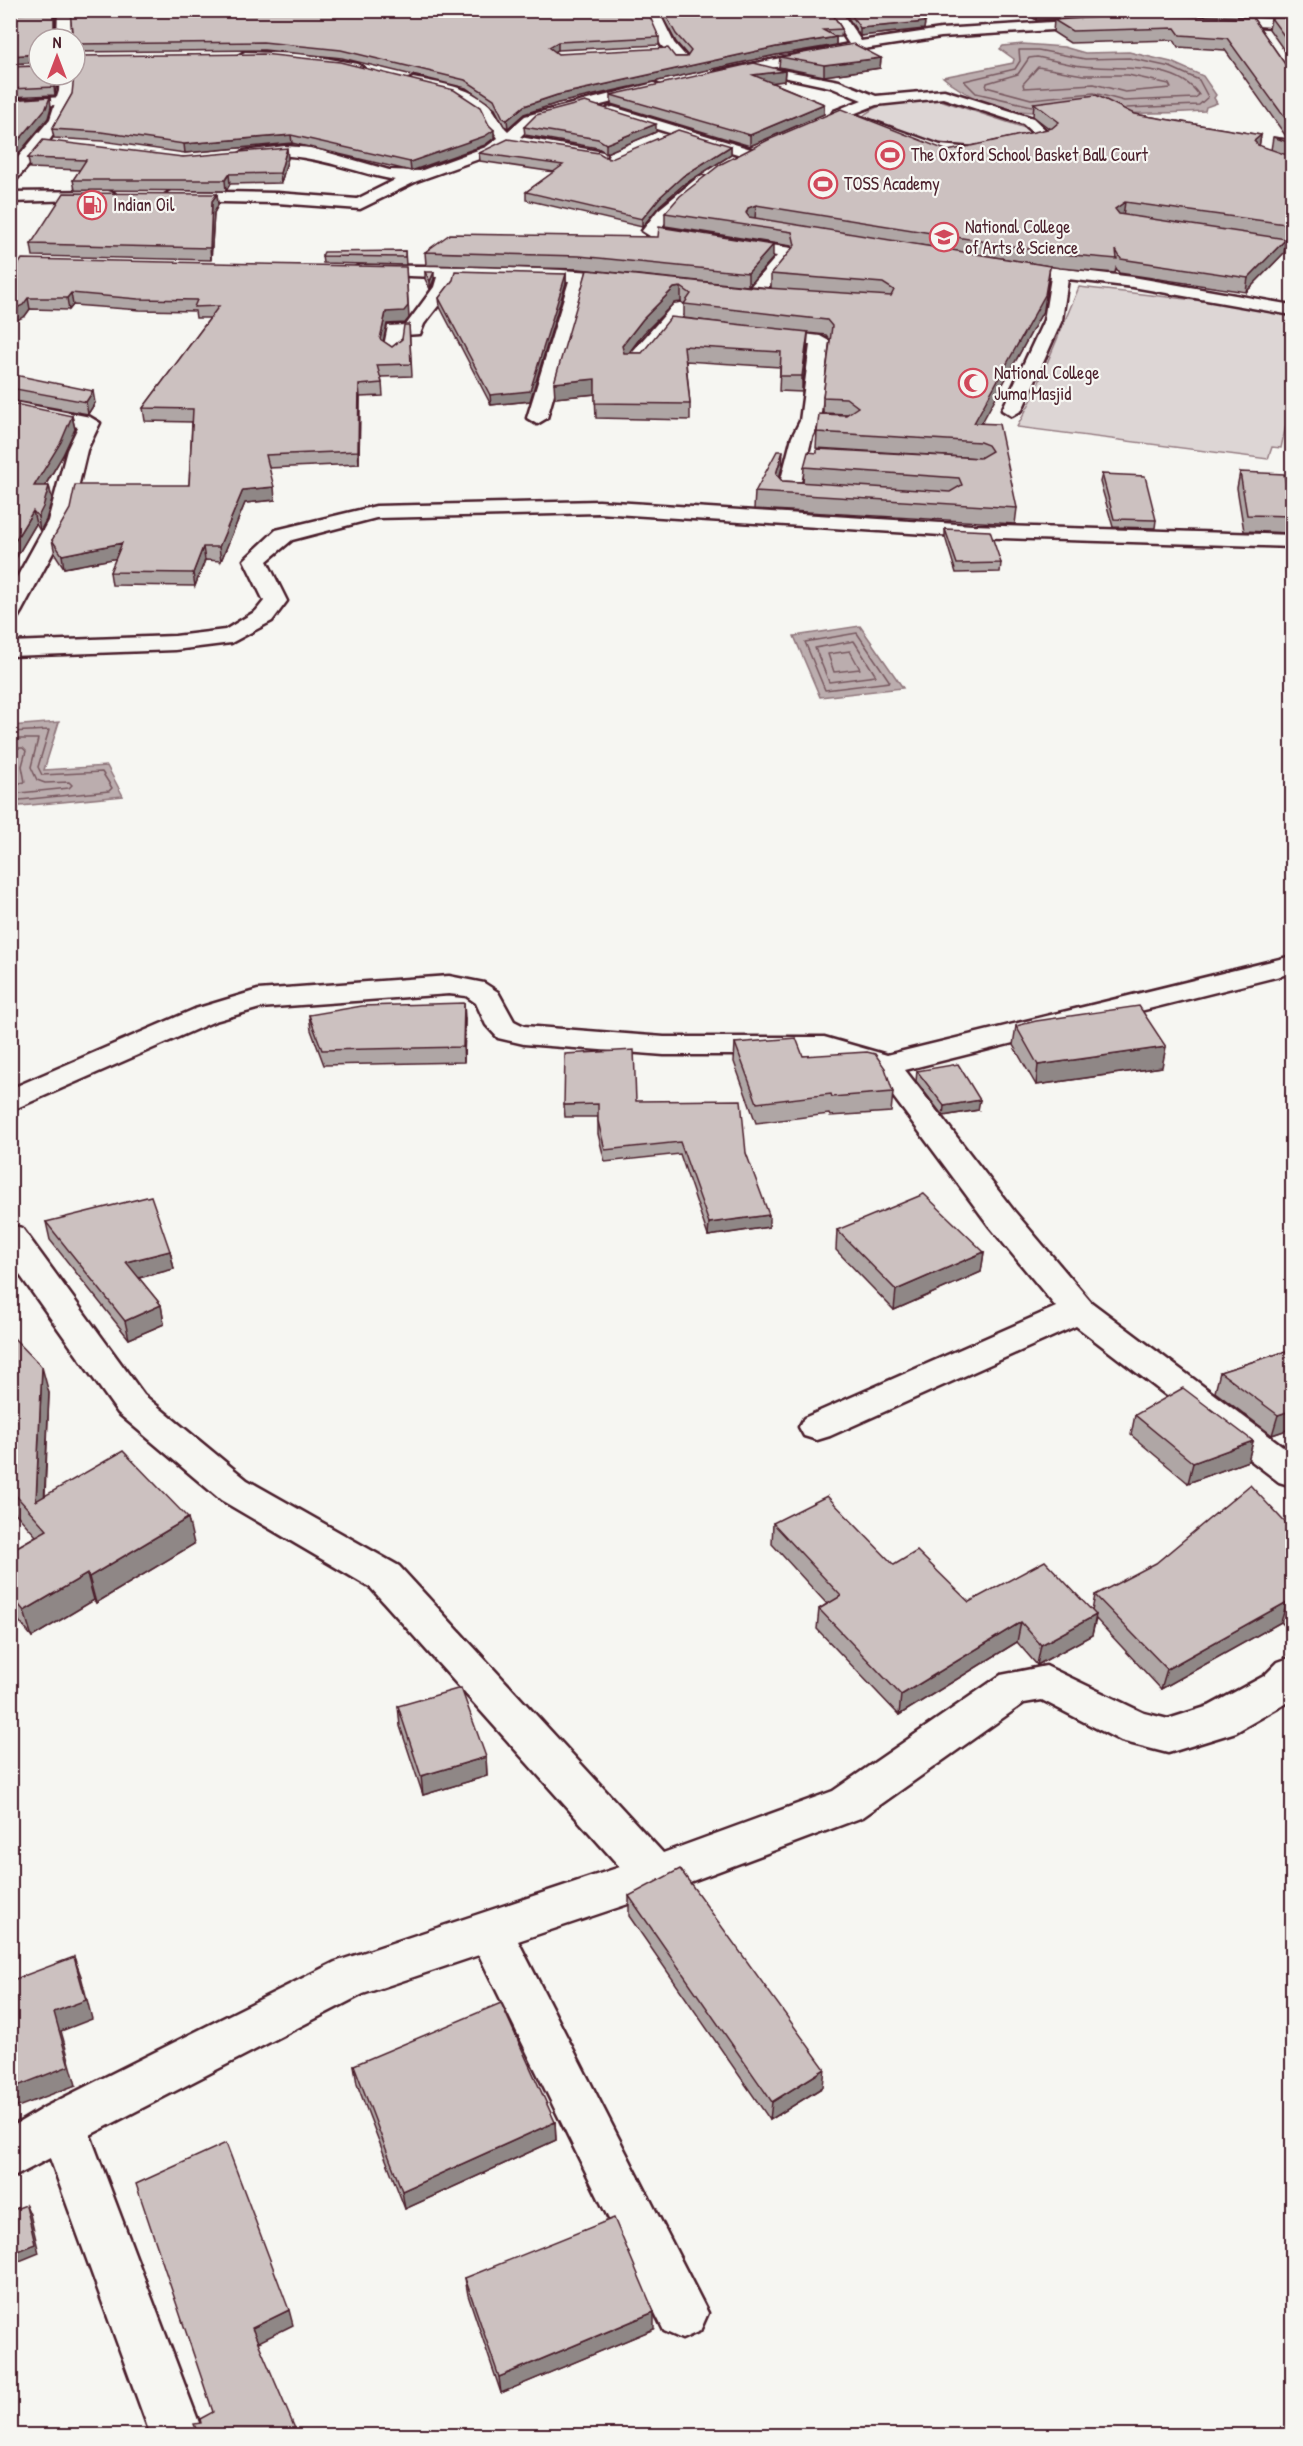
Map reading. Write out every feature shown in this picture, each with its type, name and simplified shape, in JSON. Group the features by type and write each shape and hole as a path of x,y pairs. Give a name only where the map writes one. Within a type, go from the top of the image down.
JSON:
{"street":[{"path":"650,51 677,55 651,10"},
{"path":"833,10 857,46"},
{"path":"61,12 63,27"},
{"path":"1198,20 1293,24"},
{"path":"707,77 857,46 941,33 1110,22"},
{"path":"1255,22 1268,40"},
{"path":"319,60 335,50"},
{"path":"229,56 303,57 371,72"},
{"path":"748,68 837,85 863,94 874,102"},
{"path":"399,78 460,93 488,112 496,130 506,139 608,157"},
{"path":"156,196 277,198 360,204 411,178 480,155 506,139 530,119 585,103 673,84"},
{"path":"10,177 58,123 68,87"},
{"path":"821,123 839,114 874,102 944,94 1028,121 1045,136 972,153 938,149 839,114"},
{"path":"10,104 64,101"},
{"path":"585,103 748,153"},
{"path":"654,141 677,131"},
{"path":"37,144 58,146"},
{"path":"766,146 748,153 701,182 664,213 650,231 785,252 807,249"},
{"path":"234,158 285,151 312,153 411,178"},
{"path":"10,197 122,196"},
{"path":"664,213 687,216"},
{"path":"1225,237 1293,247"},
{"path":"753,294 785,258 785,252"},
{"path":"990,264 1060,275 1133,282 1293,310"},
{"path":"347,270 579,276 646,282"},
{"path":"392,351 394,330 414,330 415,324 443,288 446,273"},
{"path":"1012,411 1053,320 1060,275"},
{"path":"537,418 579,276"},
{"path":"668,286 777,296"},
{"path":"633,363 681,308 690,295 690,289"},
{"path":"666,324 688,326"},
{"path":"744,333 820,341 820,421 797,455 788,491 848,495"},
{"path":"10,407 90,423 77,450 58,521 10,612"},
{"path":"797,455 819,456"},
{"path":"10,649 175,643 231,636 264,616 276,601 255,560 284,535 376,512 599,507 972,531 1293,541"},
{"path":"10,1101 205,1015 258,999 400,986 449,985 474,989 488,998 501,1025 509,1032 664,1046 774,1044 824,1046 886,1065 1293,965"},
{"path":"886,1065 996,1211 1079,1311 1293,1472"},
{"path":"10,1236 132,1404 234,1490 385,1577 655,1875"},
{"path":"817,1427 1079,1311"},
{"path":"10,2155 62,2124 351,1977 655,1875 848,1804 1015,1687 1046,1683 1136,1729 1168,1736 1221,1720 1278,1688 1293,1674"},
{"path":"490,1931 682,2313"},
{"path":"62,2124 178,2436"}],"shaded area":[{"path":"934,98 1037,132 1026,139 951,150 860,119 867,112 885,104"},
{"path":"1079,287 1292,311 1292,398 1281,448 1272,447 1268,459 1017,427 1032,399"}],"water":[{"path":"1023,44 1064,47 1085,53 1129,52 1171,62 1203,76 1216,95 1214,98 1217,103 1206,107 1205,111 1171,113 1019,111 984,102 962,91 943,77 1013,63 1014,59 1000,49 1003,46"},
{"path":"860,626 903,688 820,697 794,636"},
{"path":"59,722 44,770 107,766 123,796 11,807 11,726"}],"building":[{"path":"70,10 409,10 415,13 444,10 647,10 659,37 558,42 549,47 558,54 668,48 675,57 687,57 691,51 676,34 663,10 830,10 842,29 823,30 836,37 776,47 557,95 524,106 507,120 503,118 494,99 465,80 341,50 263,42 87,44 87,27 72,27"},
{"path":"848,10 912,10 925,22 860,28"},
{"path":"1034,10 1068,10 1037,13"},
{"path":"54,12 54,27 27,27 27,55 10,56 10,14"},
{"path":"1134,15 1253,18 1287,67 1293,68 1293,129 1227,38 1180,35 1175,28 1072,31 1054,20"},
{"path":"1271,18 1293,18 1293,48"},
{"path":"854,44 881,58 824,65 780,57"},
{"path":"263,54 340,62 454,90 480,107 494,130 485,136 410,162 291,135 184,144 101,132 52,129 72,94 73,87 87,87 87,56"},
{"path":"754,63 785,71 753,75 824,104 750,135 611,95"},
{"path":"27,66 27,87 54,87 10,89 10,67"},
{"path":"1096,95 1134,114 1261,135 1254,141 1258,145 1293,157 1293,225 1125,202 1115,209 1119,214 1286,239 1248,278 1121,259 1116,250 1117,259 1062,254 756,205 748,208 746,213 749,217 1050,266 1045,295 974,423 999,424 1017,508 755,492 777,451 783,451 776,474 782,481 950,492 962,485 959,478 804,467 808,452 817,453 817,449 980,458 992,451 988,445 980,442 817,432 819,414 846,415 858,407 846,398 823,397 832,326 827,320 684,304 691,294 681,287 674,288 643,319 622,346 624,353 642,353 671,317 808,332 802,376 780,376 781,352 684,346 690,404 595,403 595,379 554,383 587,270 753,287 891,296 894,290 883,283 771,274 795,245 792,232 665,213 680,196 721,164 768,140 841,109 948,151 1052,128 1059,122 1034,103"},
{"path":"50,97 46,108 10,151 10,113 13,113 11,100"},
{"path":"585,102 656,124 606,144 598,139 524,127 536,115"},
{"path":"678,130 731,146 683,176 660,197 642,219 526,192 563,165 479,153 508,139 599,153 609,159"},
{"path":"1273,137 1293,140 1293,144"},
{"path":"43,140 183,157 287,148 280,173 229,174 225,180 73,180 86,160 28,158"},
{"path":"64,193 217,194 212,201 210,248 31,244"},
{"path":"659,227 773,245 748,273 579,256 425,252 450,234 658,237"},
{"path":"405,251 405,257 322,256 324,252"},
{"path":"22,259 406,267 408,306 404,311 386,312 380,339 392,347 402,339 404,325 409,325 411,364 377,365 382,383 359,385 358,451 266,455 274,487 243,490 219,547 203,547 193,573 110,572 122,543 62,555 52,540 70,509 75,485 189,485 193,409 143,408 219,306 194,307 197,300 138,299 71,293 67,298 28,298 23,305 10,311 10,261 18,265"},
{"path":"455,271 566,274 530,391 490,395 439,298 453,280"},
{"path":"425,272 434,272 430,281"},
{"path":"10,374 93,391 86,402 10,388"},
{"path":"10,403 72,416 61,442 34,486 49,486 43,507 38,517 33,511 10,549"},
{"path":"1240,472 1284,474 1292,516 1247,515"},
{"path":"1102,474 1145,476 1156,520 1114,519"},
{"path":"945,529 990,531 1001,563 957,564"},
{"path":"464,1003 463,1047 322,1050 309,1015 362,1006"},
{"path":"1139,1006 1166,1047 1038,1065 1016,1026 1036,1021"},
{"path":"796,1038 803,1056 867,1052 875,1054 885,1068 893,1092 832,1097 831,1094 757,1103 735,1043"},
{"path":"634,1050 636,1101 741,1100 746,1153 769,1215 709,1223 680,1142 605,1150 598,1121 598,1104 564,1105 565,1054"},
{"path":"958,1064 980,1100 944,1106 917,1071"},
{"path":"924,1194 984,1252 896,1290 837,1230"},
{"path":"151,1196 170,1251 126,1262 161,1305 125,1321 46,1222"},
{"path":"10,1334 42,1367 36,1501 123,1451 188,1518 89,1577 87,1574 24,1611 10,1594 10,1551 47,1530 10,1489"},
{"path":"1293,1349 1293,1410 1278,1415 1220,1372"},
{"path":"1183,1388 1253,1441 1193,1463 1135,1415"},
{"path":"1250,1485 1293,1531 1293,1608 1287,1602 1167,1669 1095,1595 1156,1563"},
{"path":"827,1496 894,1565 917,1551 969,1602 1045,1561 1096,1615 1041,1645 1021,1622 901,1695 819,1609 841,1596 773,1523"},
{"path":"461,1688 486,1757 421,1776 398,1706"},
{"path":"680,1869 825,2069 772,2102 629,1896"},
{"path":"74,1957 86,2000 54,2012 69,2066 10,2089 10,1981"},
{"path":"501,2003 555,2122 402,2191 354,2065"},
{"path":"226,2143 289,2310 252,2328 296,2431 289,2436 199,2436 194,2424 201,2423 200,2419 213,2412 136,2184"},
{"path":"26,2205 35,2244 10,2254 10,2211"},
{"path":"614,2218 654,2312 499,2377 465,2278"}],"place":[{"name":"The Oxford School Basket Ball Court","path":"890,155"},
{"name":"TOSS Academy","path":"823,184"},
{"name":"Indian Oil","path":"92,205"},
{"name":"National College of Arts & Science","path":"944,237"},
{"name":"National College Juma Masjid","path":"973,383"}]}
